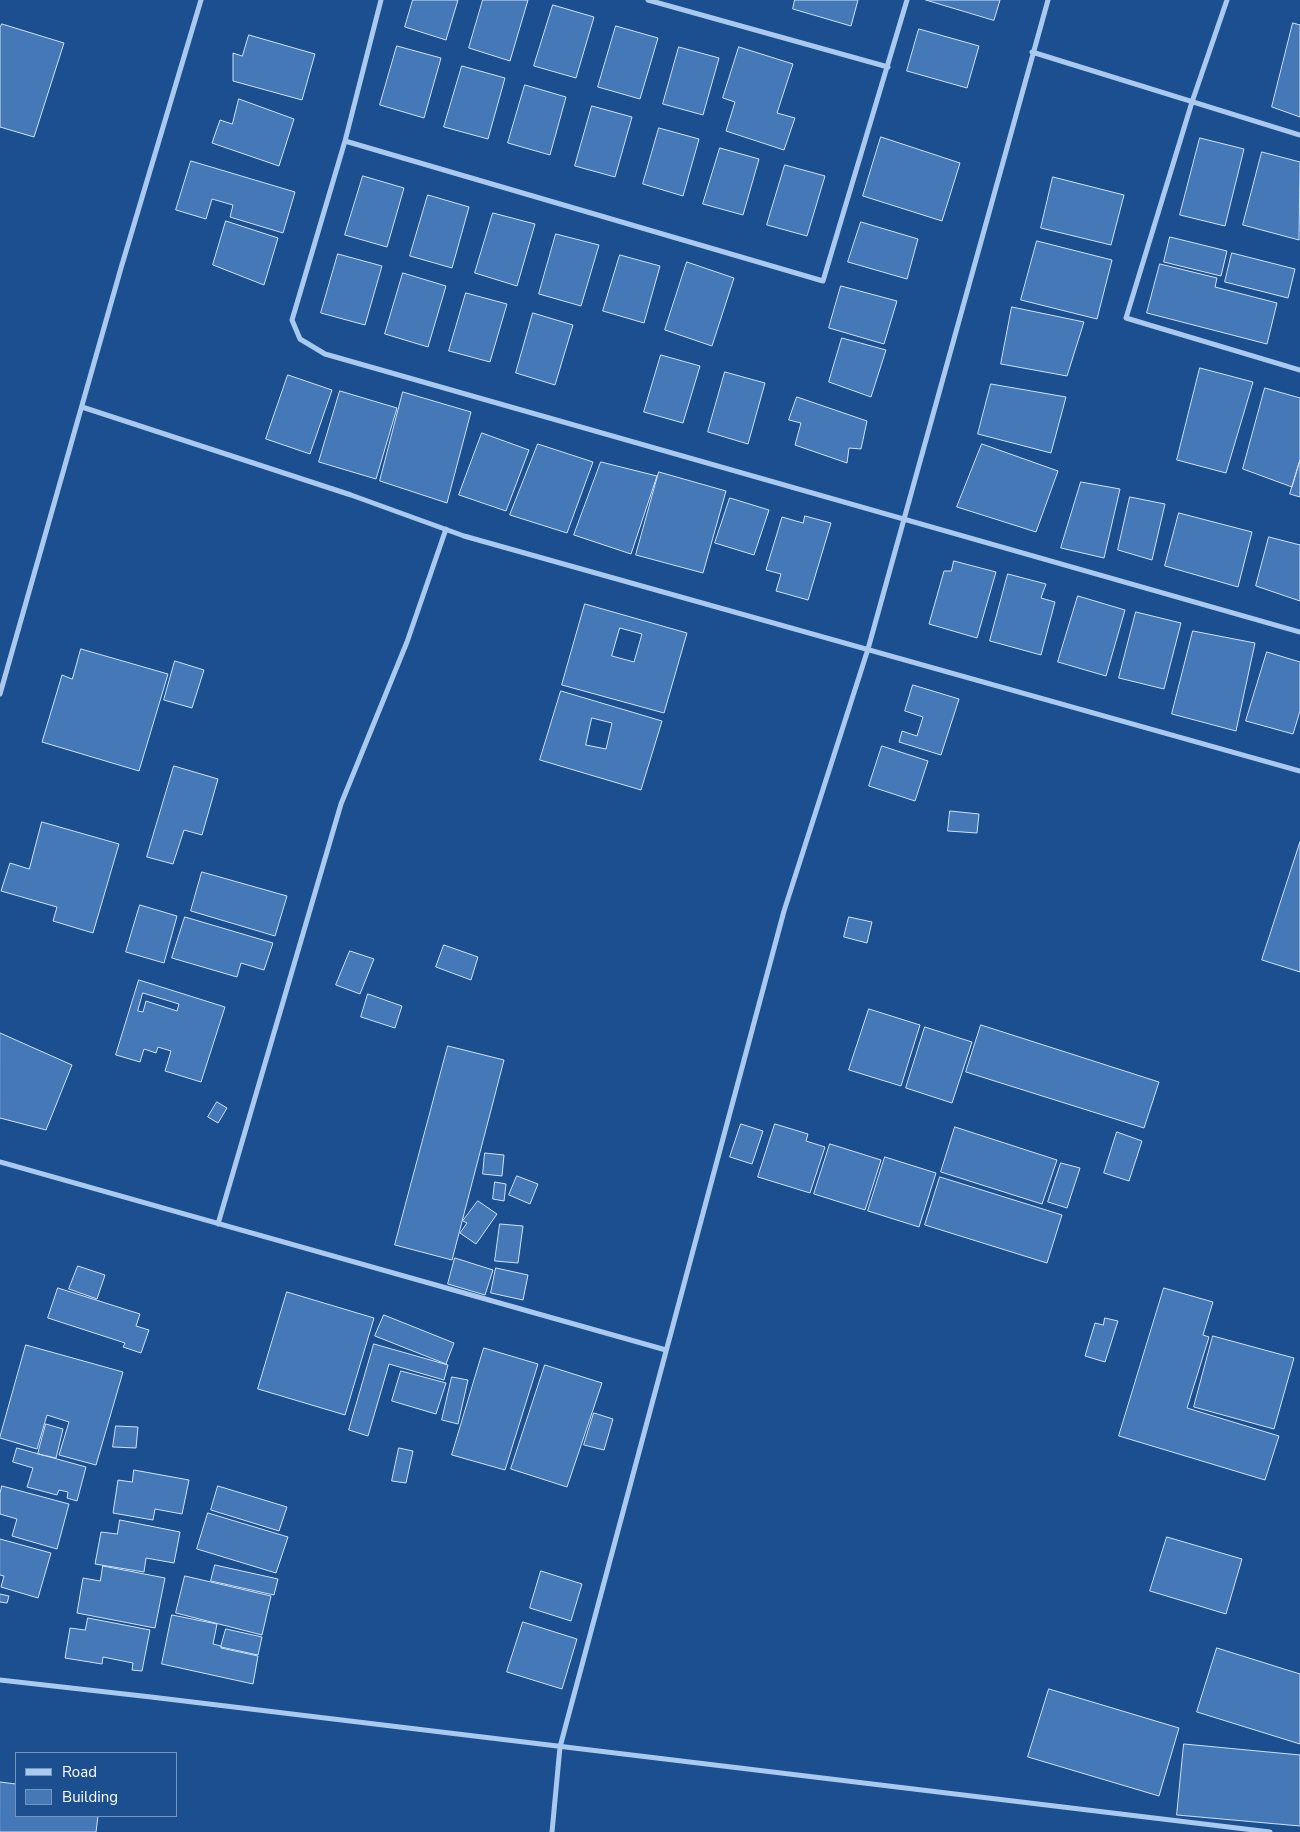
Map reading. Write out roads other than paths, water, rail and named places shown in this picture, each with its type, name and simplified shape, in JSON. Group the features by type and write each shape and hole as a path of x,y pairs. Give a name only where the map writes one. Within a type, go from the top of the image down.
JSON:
{"street":[{"path":"0,694 201,0"},
{"path":"381,0 345,141 292,320 300,339 325,354 1300,632"},
{"path":"648,0 668,3 888,67"},
{"path":"345,141 824,281 907,0"},
{"path":"552,1832 560,1747 784,911 868,649 1032,52 1048,0"},
{"path":"1227,0 1192,102 1126,318 1300,370"},
{"path":"1032,52 1300,135"},
{"path":"82,407 351,494 474,539 1300,771"},
{"path":"218,1224 341,804 407,642 446,529"},
{"path":"0,1162 666,1350"},
{"path":"0,1680 1270,1832"}]}
